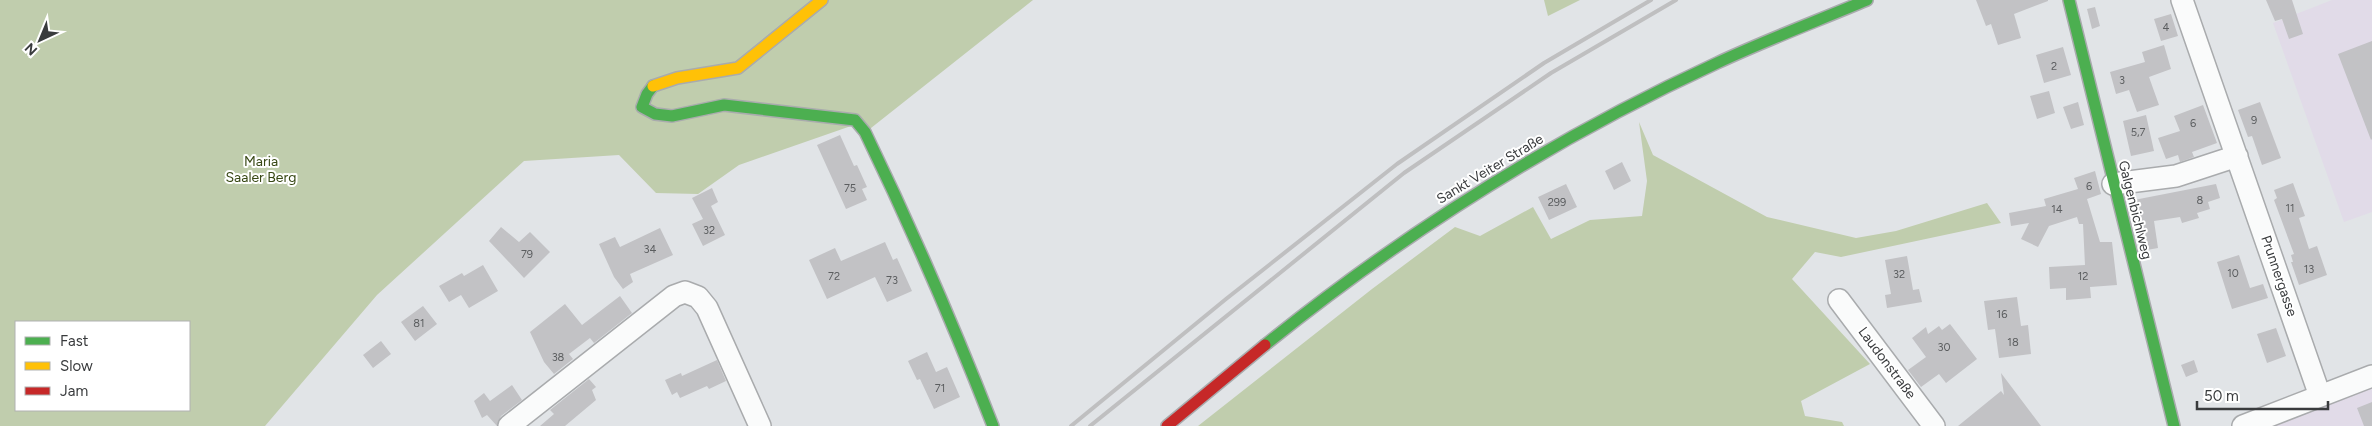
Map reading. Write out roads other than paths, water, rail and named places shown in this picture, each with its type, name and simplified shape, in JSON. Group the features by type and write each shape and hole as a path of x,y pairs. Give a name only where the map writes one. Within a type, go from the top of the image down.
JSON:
{"street":[{"path":"822,0 738,68 725,73 683,77 656,84 646,94 642,106 655,114 672,116 724,105 855,120 865,132 916,238 994,426"},
{"name":"Sankt Veiter Straße","path":"1167,426 1229,373 1368,264 1511,171 1580,132 1697,73 1867,0"},
{"name":"Galgenbichlweg","path":"2069,0 2174,426"},
{"name":"Prunnergasse","path":"2182,0 2320,396"},
{"path":"2113,184 2176,176 2237,156"},
{"path":"509,426 674,296 685,292 698,297 707,308 760,426"},
{"name":"Laudonstraße","path":"1840,300 1934,426"},
{"path":"2243,426 2372,376"}],"railway":[{"path":"1071,426 1226,299 1397,164 1544,63 1651,0"},
{"path":"1090,426 1404,173 1551,73 1676,0"}],"park label":[{"name":"Maria Saaler Berg","path":"261,170"}]}
